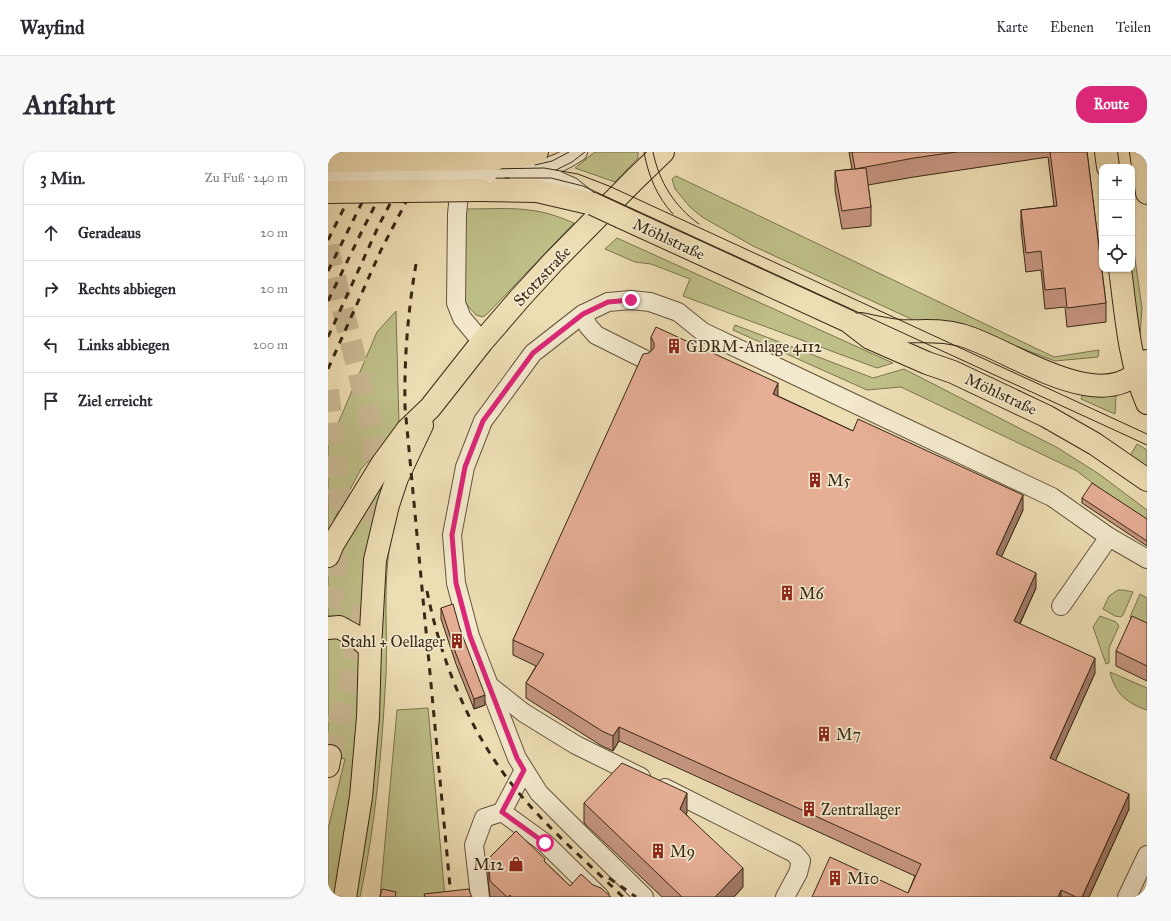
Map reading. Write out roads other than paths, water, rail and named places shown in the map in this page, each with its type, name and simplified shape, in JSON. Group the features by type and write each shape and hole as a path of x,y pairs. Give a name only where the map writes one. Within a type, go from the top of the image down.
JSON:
{"main road":[{"name":"Stotzstraße","path":"430,408 482,342 554,261 663,152"},
{"path":"1106,152 1108,164"},
{"path":"1141,152 1147,193"},
{"path":"328,192 485,169 513,158 534,162"},
{"path":"328,161 485,169"},
{"name":"Möhlstraße","path":"485,169 516,190 537,191 593,204 848,321 870,338 927,363 953,372 1046,416 1095,444 1147,480"},
{"path":"1120,272 1127,324 1142,367 1147,403"},
{"name":"Möhlstraße","path":"848,321 901,331 933,331 960,334 981,341 1008,356 1072,382 1104,386 1122,383 1142,367"},
{"path":"328,556 333,544 382,464 407,430 430,408"},
{"path":"345,897 361,797 368,717 375,560 388,505 397,478 430,408"},
{"path":"328,628 339,627 359,638 370,648"}],"lane":[{"path":"534,162 558,164 578,152"},
{"path":"534,162 542,174 572,187 593,204"},
{"path":"482,342 462,318 456,303 457,214 460,185 485,169"},
{"path":"328,176 485,169"},
{"path":"643,897 539,792 524,770 517,758 470,636 456,583 452,535 465,467 483,421 533,353 583,314 608,302 631,300 650,302 678,312 703,332 1052,497 1109,537 1147,559"},
{"path":"583,314 588,326 596,335 644,359"},
{"path":"1061,606 1109,537"},
{"path":"490,686 524,713 576,745 794,853 801,861 798,873 785,897"},
{"path":"480,897 474,845 484,818 502,812 524,770"},
{"path":"502,812 545,843 600,897"},
{"path":"1127,897 1147,855"}],"tunnel":[{"path":"328,245 372,427 378,504 375,529"},
{"path":"328,390 337,463 341,519 336,576 328,620"},
{"path":"330,756 352,669 366,595"}],"tram line":[{"path":"535,165 552,161 569,152"},
{"path":"556,170 572,162 585,152"},
{"path":"644,152 654,185 662,200 673,214"},
{"path":"653,152 659,174 669,193 675,202 699,224"},
{"path":"328,172 544,168 578,174 609,186 1147,434"},
{"path":"505,178 551,178 583,186 1147,445"},
{"path":"328,181 509,178"}],"railway":[{"path":"328,184 342,152"},
{"path":"328,195 353,152"},
{"path":"328,240 372,152"},
{"path":"328,271 387,152"},
{"path":"328,301 402,152"},
{"path":"328,337 379,225 417,152"},
{"path":"328,369 381,250 432,152"},
{"path":"416,264 407,335 405,407 451,897"},
{"path":"427,591 440,643 449,669 470,719 483,743 526,802 567,844 623,897"},
{"path":"609,878 636,897"}],"place":[{"name":"GDRM-Anlage 4112","path":"674,346"},
{"name":"M5","path":"815,480"},
{"name":"M6","path":"787,593"},
{"name":"Stahl + Oellager","path":"457,641"},
{"name":"M7","path":"824,734"},
{"name":"Zentrallager","path":"809,809"},
{"name":"M9","path":"658,851"},
{"name":"M12","path":"516,864"},
{"name":"M10","path":"835,878"}]}
